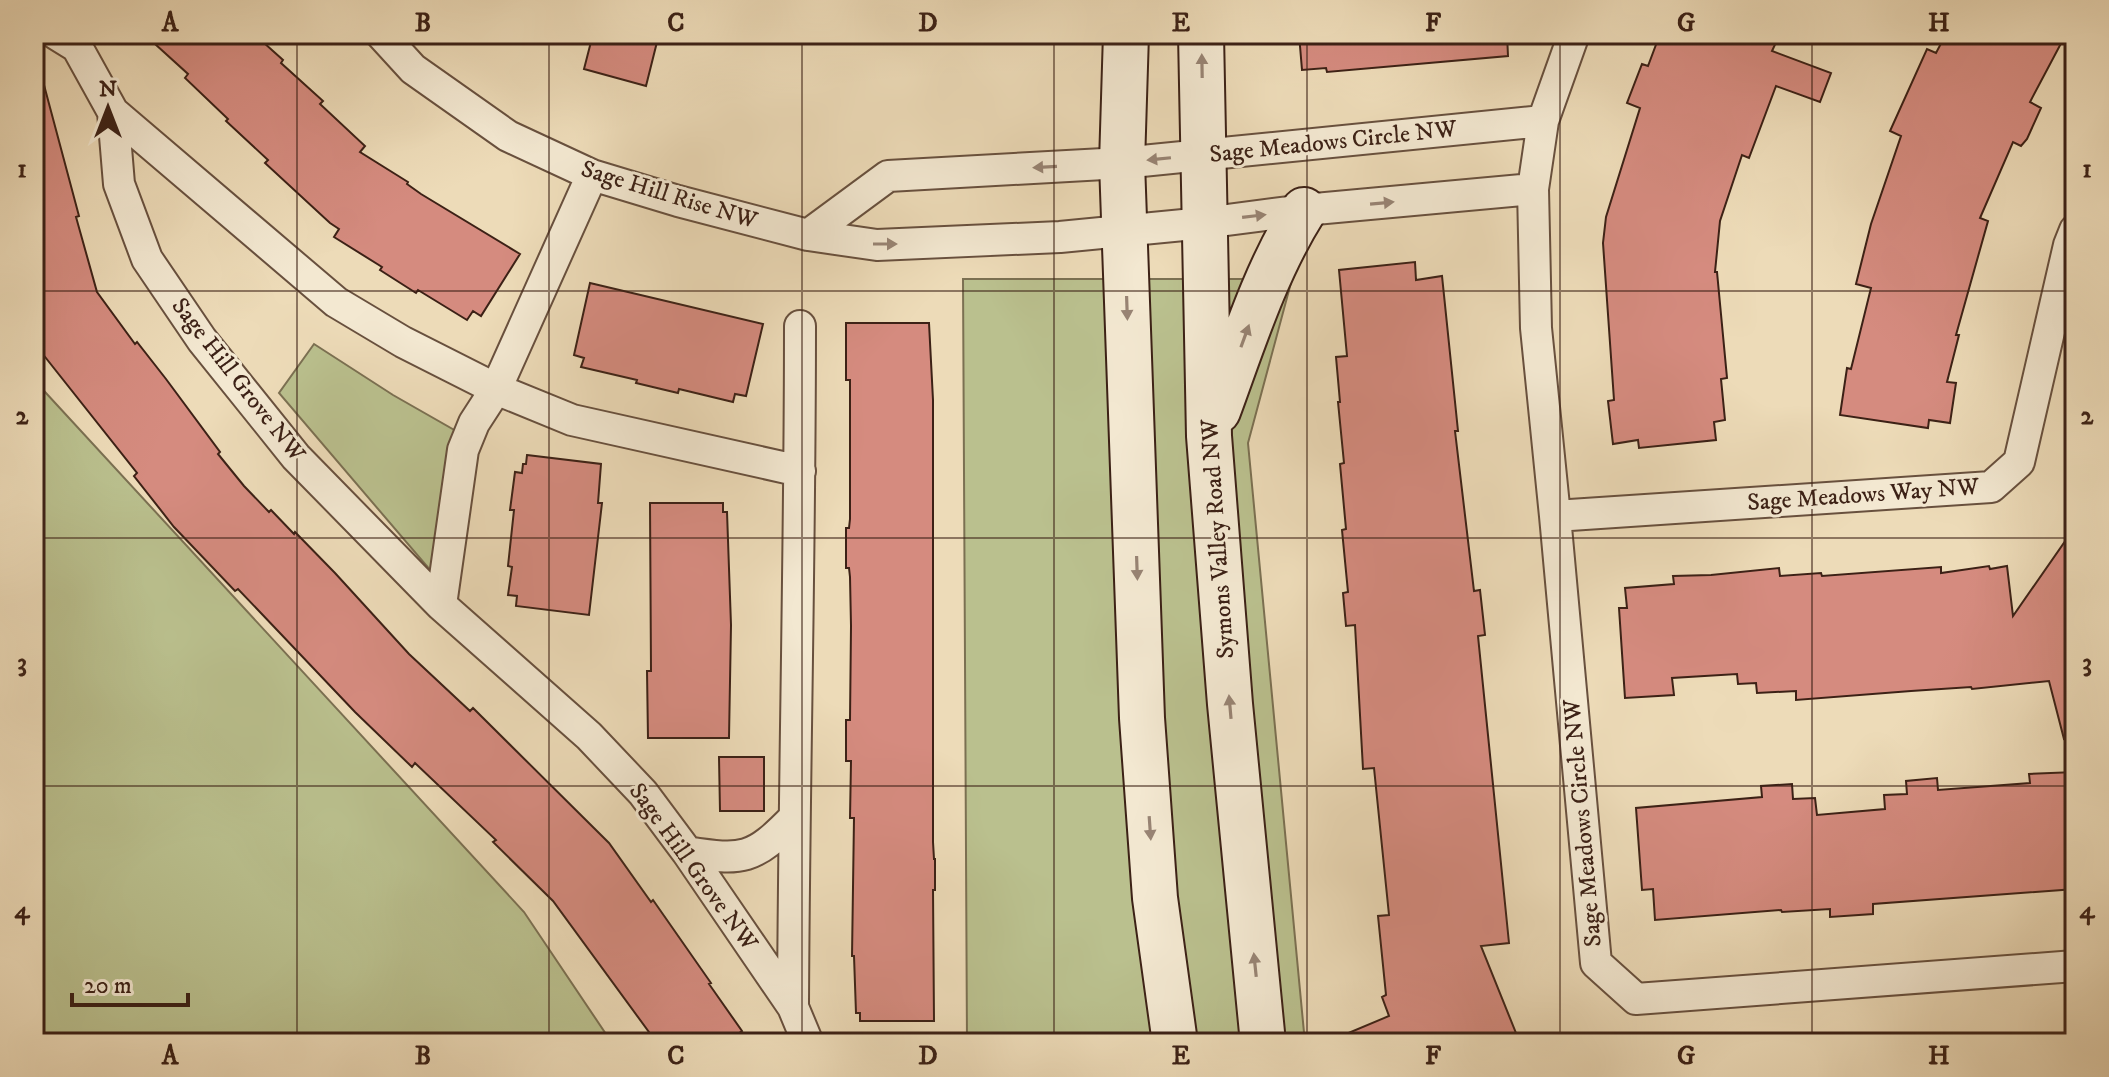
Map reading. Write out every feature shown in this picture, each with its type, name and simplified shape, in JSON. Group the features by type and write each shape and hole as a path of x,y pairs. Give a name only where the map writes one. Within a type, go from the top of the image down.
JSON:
{"main road":[{"path":"1126,34 1122,163 1142,718 1155,898 1175,1043"},
{"name":"Symons Valley Road NW","path":"1201,34 1209,436 1230,704 1263,1043"},
{"path":"1209,436 1260,298 1304,210"}],"street":[{"name":"Sage Hill Grove NW","path":"56,34 77,47 113,112 336,302 403,342 496,389 572,420 800,471"},
{"name":"Sage Hill Rise NW","path":"381,34 413,69 508,136 592,175 678,201 808,235 877,245 1060,237 1124,230"},
{"name":"Sage Meadows Circle NW","path":"1574,34 1543,121 1533,189 1536,328 1596,963 1636,999 2075,966"},
{"name":"Sage Hill Grove NW","path":"113,112 119,184 147,259 202,340 296,457 441,605 589,736 643,793 793,1007 808,1043"},
{"name":"Sage Meadows Circle NW","path":"1122,163 1543,121"},
{"path":"808,235 888,176 1122,163"},
{"path":"441,605 463,450 474,423 496,389 592,175"},
{"path":"1124,230 1533,189"},
{"name":"Sage Meadows Way NW","path":"1555,516 1991,487 2019,462 2075,230"},
{"name":"Sage Hill Grove NW","path":"793,1007 800,326"},
{"path":"687,852 720,857 747,855 769,844 794,818"}],"green space":[{"path":"963,279 1292,279 1248,443 1305,1043 967,1043"},
{"path":"314,344 456,431 431,571 279,393"},
{"path":"34,380 524,912 612,1043 34,1043"}],"building":[{"path":"144,34 254,34 365,146 360,152 408,182 421,194 520,254 481,316 473,311 467,320 418,290 416,293 334,237 339,229 265,163 268,160 185,78 188,74"},
{"path":"593,34 659,34 646,86 584,69"},
{"path":"1299,34 1507,34 1508,56 1327,72 1326,68 1302,70"},
{"path":"1660,34 1780,34 1772,51 1831,73 1820,102 1776,86 1749,158 1742,155 1720,221 1715,272 1727,378 1721,379 1725,420 1714,422 1716,440 1639,448 1638,440 1613,444 1608,401 1614,400 1603,243 1606,217 1640,108 1627,103 1642,64 1648,66"},
{"path":"1946,34 2066,34 2030,102 2041,108 2027,139 2021,146 2013,142 1980,218 1988,221 1956,335 1959,335 1947,382 1956,383 1950,423 1929,420 1928,428 1840,415 1847,368 1851,369 1871,288 1856,284 1871,224 1901,136 1890,131 1927,49 1936,53"},
{"path":"44,85 97,292 135,344 137,342 166,379 244,486 269,512 271,510 295,532 409,654 470,711 473,708 609,843 651,902 653,900 742,1031 725,1043 657,1043 553,901 493,842 496,840 415,763 412,767 355,712 174,527 134,476 137,473 34,343 34,86"},
{"path":"1415,262 1416,280 1442,276 1458,431 1455,431 1474,591 1480,590 1485,635 1478,636 1509,943 1481,946 1520,1043 1327,1042 1389,1016 1382,997 1386,995 1378,916 1389,915 1374,768 1363,769 1355,625 1346,626 1343,593 1348,592 1342,530 1346,529 1340,464 1344,463 1336,357 1347,356 1339,270"},
{"path":"590,283 763,324 746,396 735,394 733,402 679,389 678,393 581,367 584,358 574,355"},
{"path":"846,323 929,323 933,400 934,1021 860,1021 860,1013 856,1013 852,956 854,818 850,818 851,761 846,761 846,720 850,720 851,626 850,577 849,568 846,568 846,528 849,528 850,519 850,380 846,380"},
{"path":"527,455 601,464 598,503 602,503 589,615 516,606 517,596 508,595 514,510 510,510 515,472 522,473"},
{"path":"650,503 723,503 723,512 727,512 731,625 729,738 648,738 647,671 651,671"},
{"path":"2075,527 2075,737 2064,739 2049,681 1796,700 1796,691 1757,693 1756,683 1738,684 1737,674 1672,678 1674,695 1625,698 1619,608 1627,608 1625,588 1674,584 1673,576 1779,568 1780,576 1821,573 1822,576 1941,567 1941,573 2007,566 2013,616"},
{"path":"719,757 764,757 764,811 720,811"},
{"path":"2075,772 2075,889 1873,904 1873,914 1830,917 1830,909 1781,910 1655,920 1653,889 1642,890 1636,808 1762,797 1761,786 1792,784 1793,799 1815,798 1817,815 1885,809 1884,795 1907,794 1906,781 1937,778 1938,790 2030,783 2029,774"}]}
